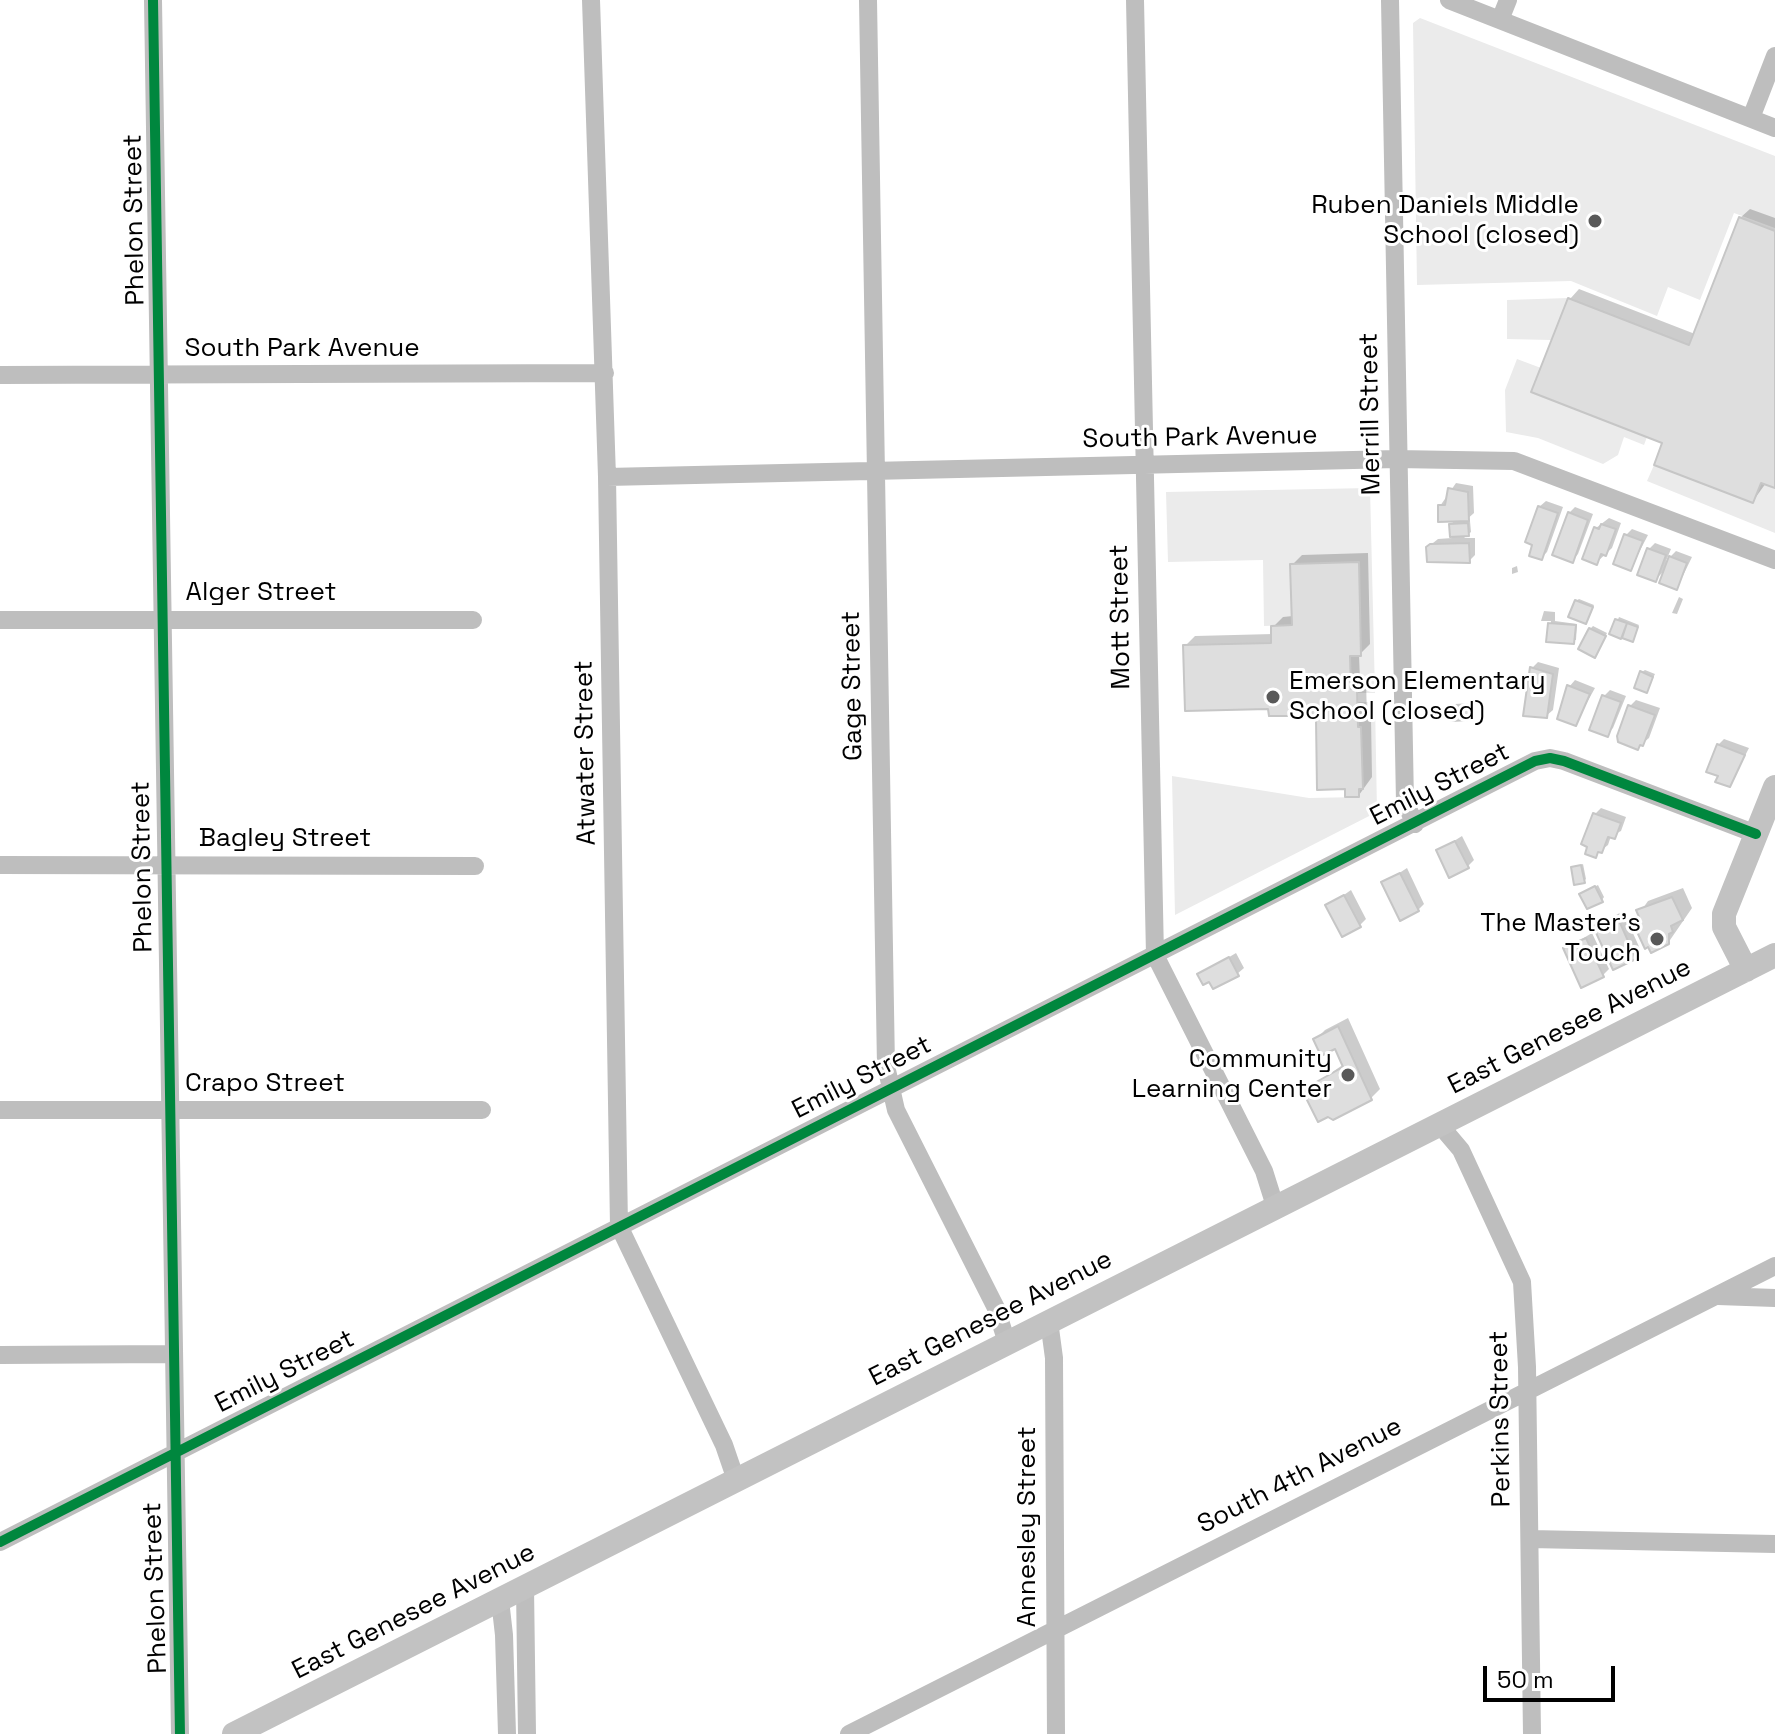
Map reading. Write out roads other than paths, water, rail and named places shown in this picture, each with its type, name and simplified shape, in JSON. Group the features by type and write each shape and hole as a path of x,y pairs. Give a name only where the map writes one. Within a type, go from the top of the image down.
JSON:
{"main road":[{"path":"1746,970 1728,936 1724,914 1775,787"},
{"name":"East Genesee Avenue","path":"234,1734 1775,955"}],"street":[{"name":"Phelon Street","path":"153,0 180,1734"},
{"name":"Atwater Street","path":"591,0 605,373 619,1226 724,1445 736,1480"},
{"name":"Gage Street","path":"868,0 889,1090 996,1308 1007,1343"},
{"name":"Mott Street","path":"1135,0 1155,955 1264,1171 1275,1206"},
{"name":"Merrill Street","path":"1390,0 1405,802 1415,824"},
{"path":"1449,0 1481,6 1500,20 1775,128"},
{"path":"1500,20 1508,0"},
{"path":"1751,118 1775,56"},
{"name":"South Park Avenue","path":"0,375 605,373"},
{"name":"South Park Avenue","path":"607,477 1397,459 1514,461 1775,560"},
{"name":"Alger Street","path":"0,620 473,620"},
{"name":"Emily Street","path":"0,1542 1535,761 1550,758 1756,834"},
{"name":"Bagley Street","path":"0,865 475,866"},
{"name":"Crapo Street","path":"0,1110 482,1110"},
{"name":"Perkins Street","path":"1439,1124 1461,1150 1522,1282 1527,1391 1532,1734"},
{"name":"South 4th Avenue","path":"849,1734 1775,1266"},
{"path":"1714,1296 1775,1298"},
{"name":"Annesley Street","path":"1049,1321 1054,1358 1056,1734"},
{"path":"0,1355 173,1354"},
{"path":"1530,1539 1775,1544"},
{"path":"525,1587 527,1734"},
{"path":"500,1600 507,1734"}],"place":[{"name":"Ruben Daniels Middle School (closed)","path":"1595,221"},
{"name":"Emerson Elementary School (closed)","path":"1273,697"},
{"name":"The Master's Touch","path":"1657,939"},
{"name":"Community Learning Center","path":"1348,1075"}]}
